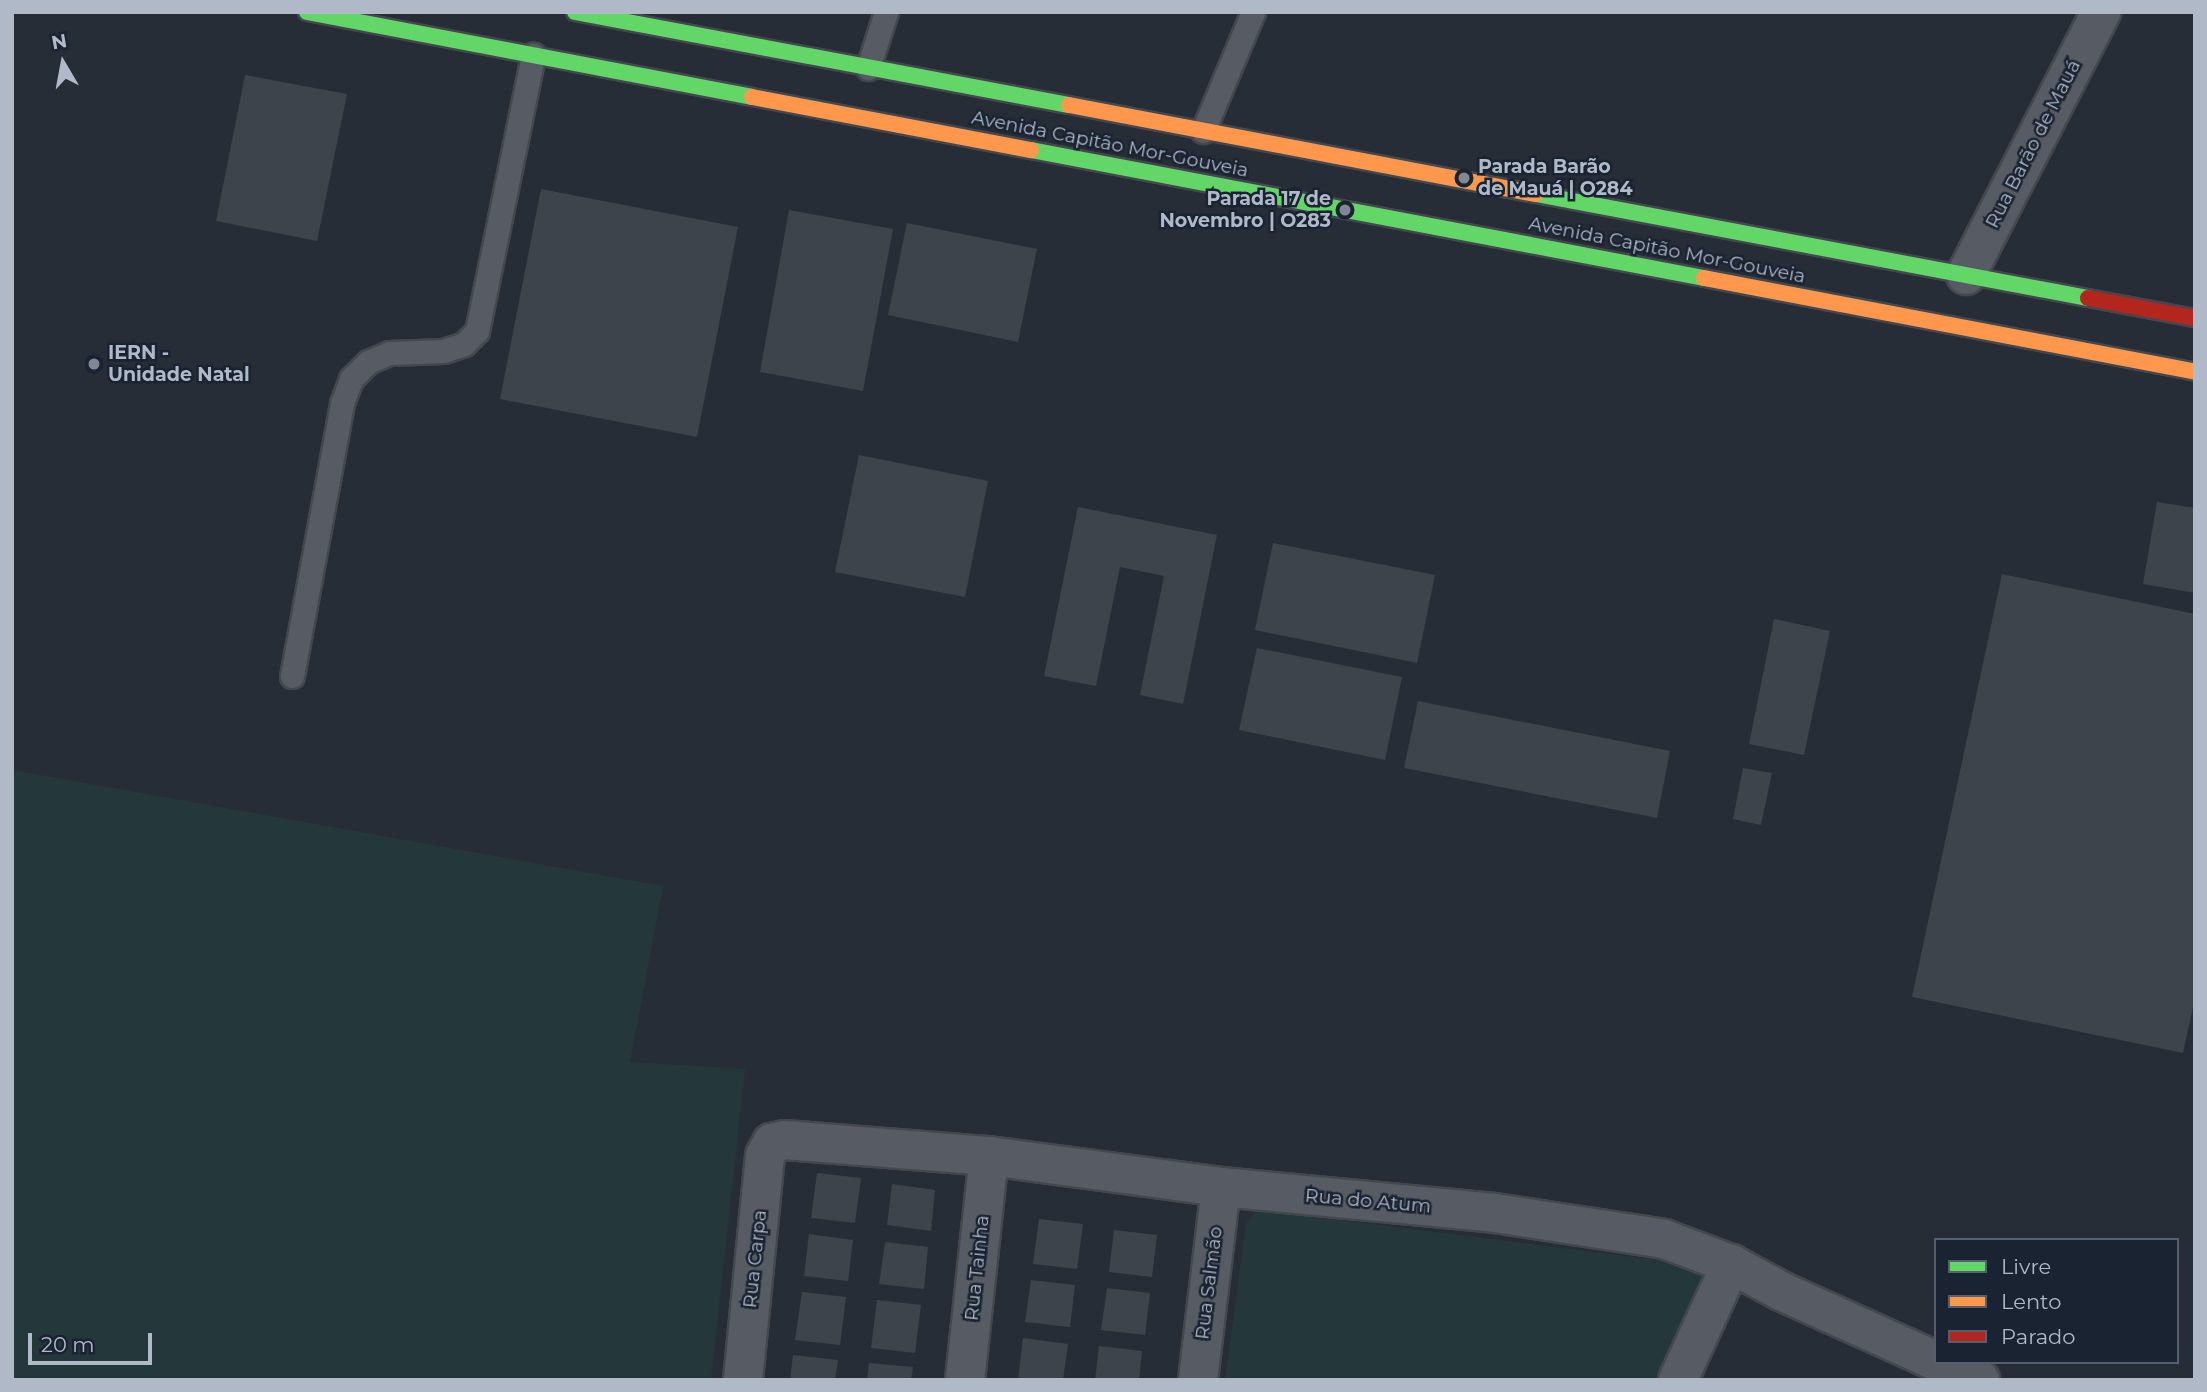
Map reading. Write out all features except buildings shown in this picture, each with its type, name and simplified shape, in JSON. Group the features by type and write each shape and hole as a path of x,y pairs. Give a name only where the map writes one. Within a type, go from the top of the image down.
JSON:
{"main road":[{"name":"Avenida Capitão Mor-Gouveia","path":"307,12 2195,372"},
{"name":"Avenida Capitão Mor-Gouveia","path":"582,13 2195,318"}],"street":[{"name":"Rua Barão de Mauá","path":"1966,275 2101,12"},
{"name":"Rua do Atum","path":"774,1142 785,1140 989,1156 1221,1186 1495,1213 1664,1239 1731,1264 1930,1365 1980,1380"},
{"name":"Rua Carpa","path":"743,1380 765,1156 768,1147 774,1142"},
{"name":"Rua Tainha","path":"965,1380 989,1156"},
{"name":"Rua Salmão","path":"1198,1380 1221,1186"},
{"path":"1678,1380 1731,1264"}],"lane":[{"path":"868,68 886,12"},
{"path":"1203,131 1253,12"},
{"path":"292,676 342,403 351,379 368,362 389,353 443,351 464,344 477,331 533,55"}],"green space":[{"path":"12,770 663,886 630,1062 745,1069 711,1380 12,1380"},
{"path":"1268,1211 1674,1262 1695,1269 1703,1280 1663,1380 1225,1380 1246,1224 1255,1212"}],"traffic: fast":[{"path":"307,12 752,97"},
{"path":"575,12 1069,105"},
{"path":"1031,150 1704,278"},
{"path":"1536,194 2088,298"}],"traffic: slow":[{"path":"752,97 1031,150"},
{"path":"1069,105 1536,194"},
{"path":"1704,278 2195,372"}],"traffic: jam":[{"path":"2088,298 2195,318"}],"place":[{"name":"Parada Barão de Mauá | O284","path":"1464,178"},
{"name":"Parada 17 de Novembro | O283","path":"1345,210"},
{"name":"IERN - Unidade Natal","path":"94,364"}]}
